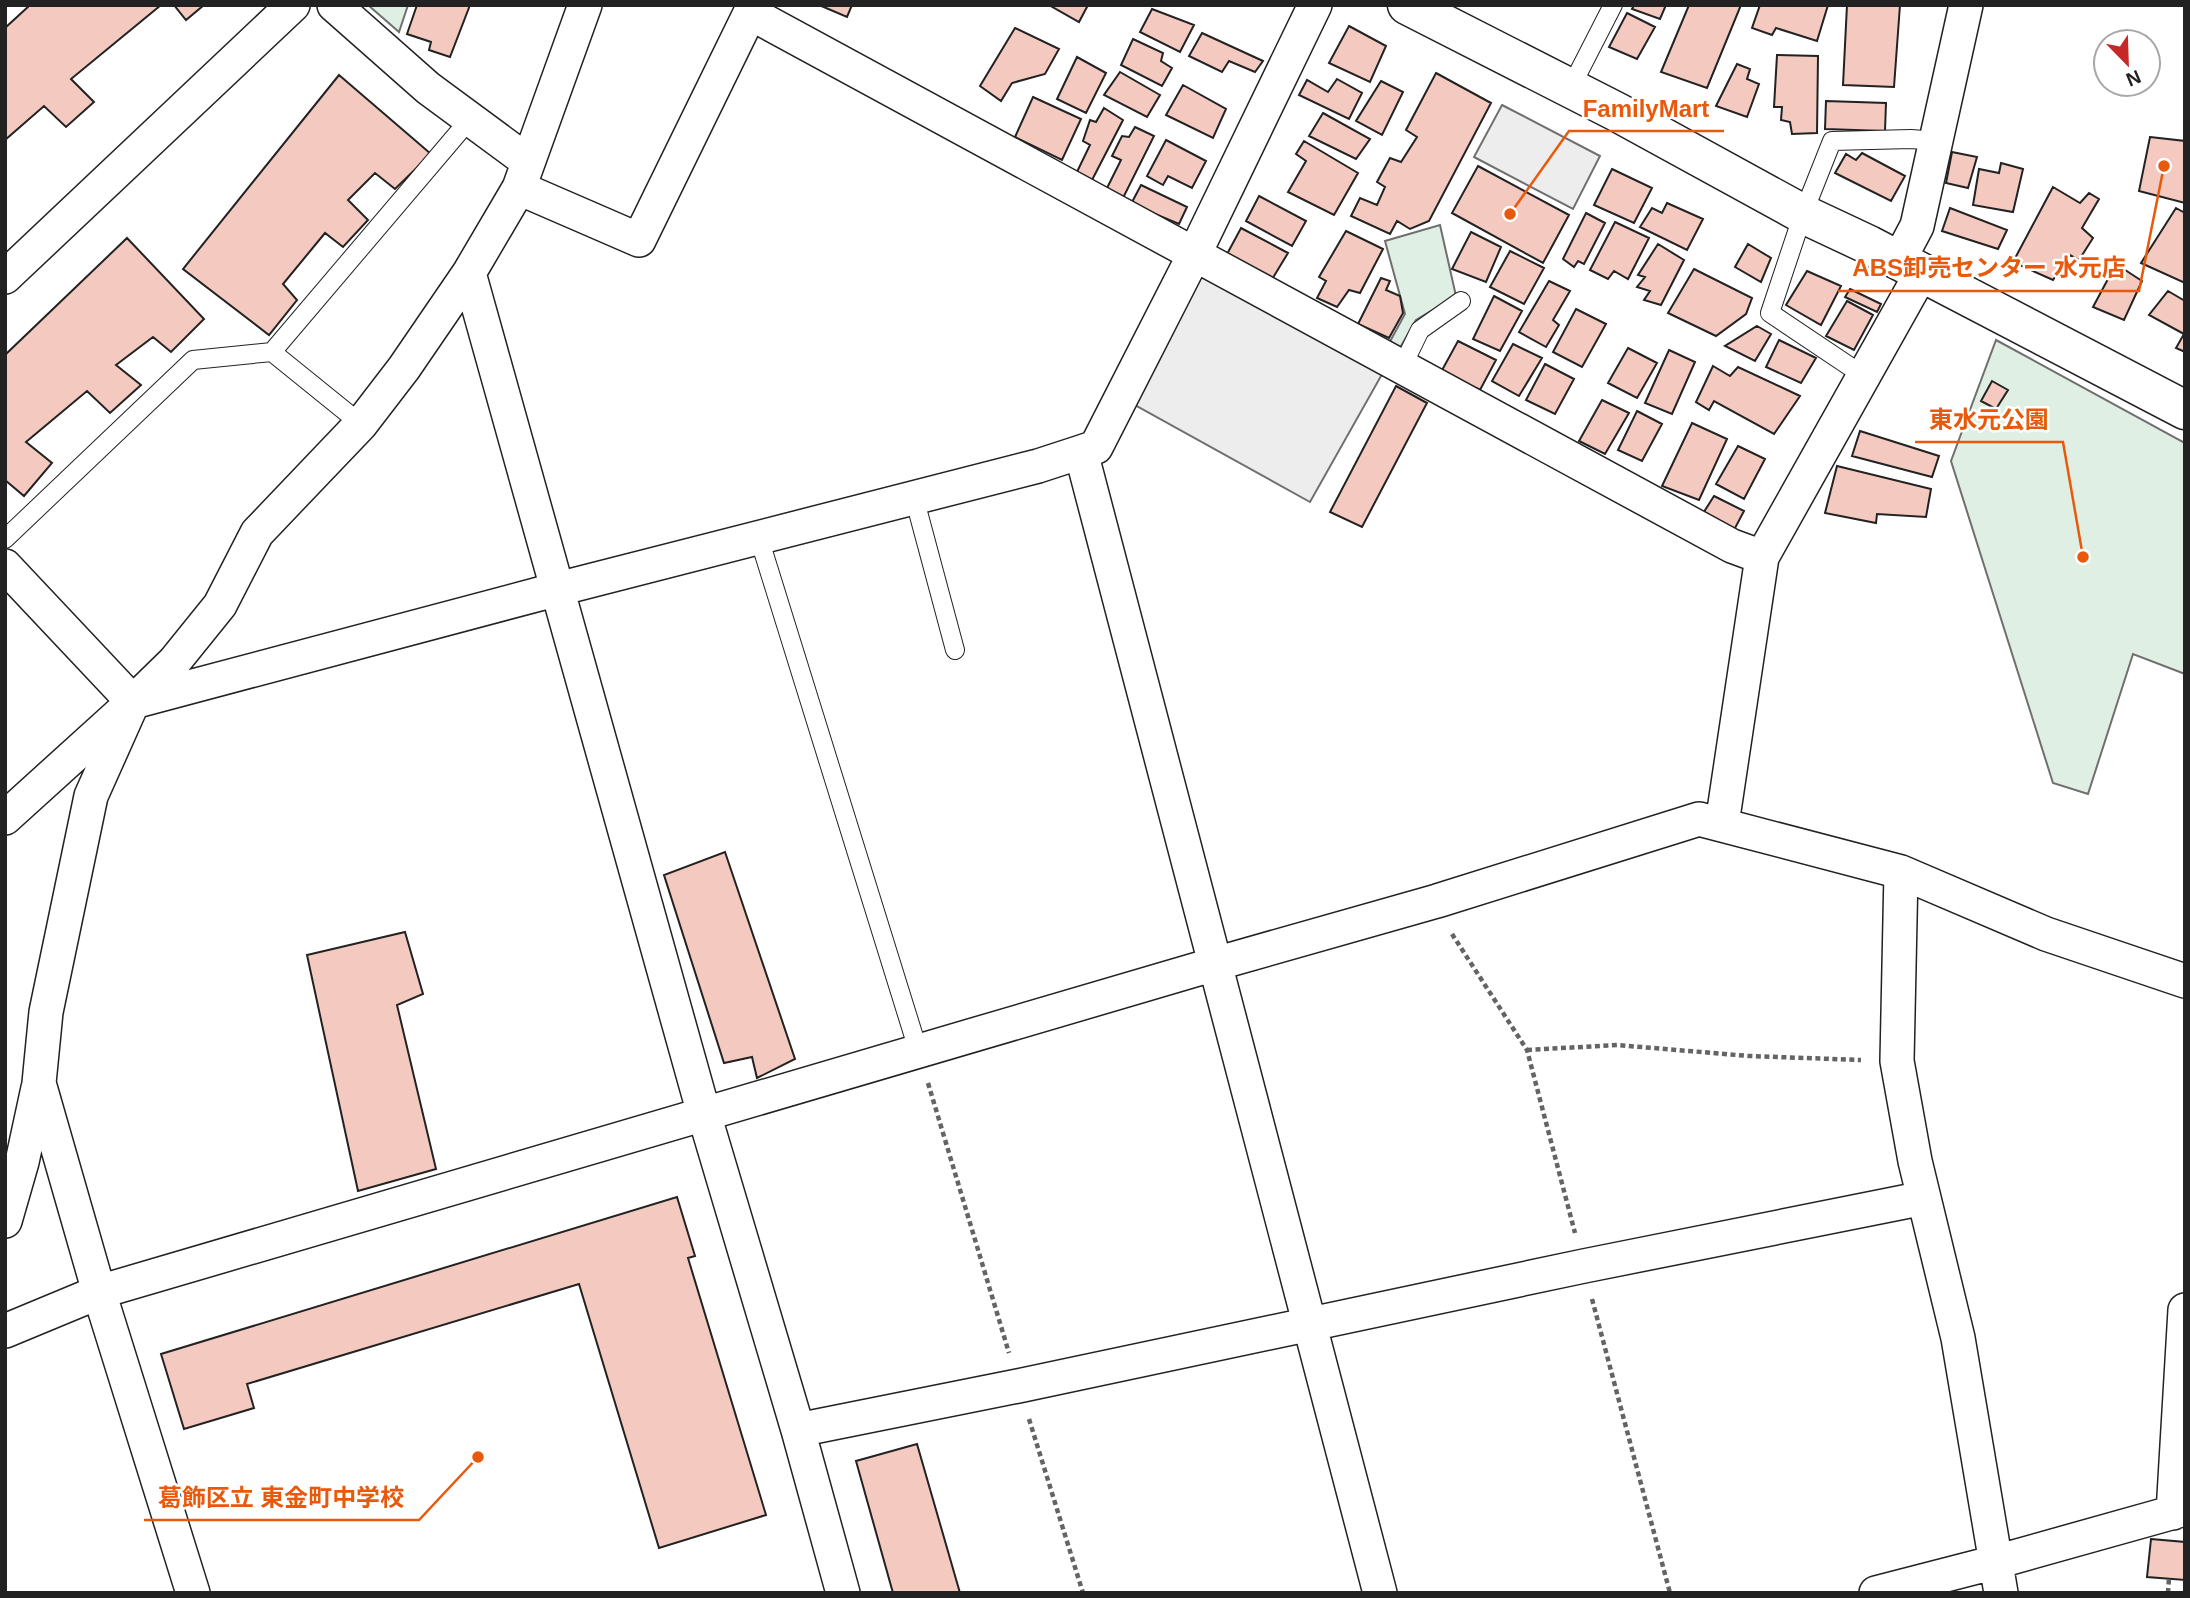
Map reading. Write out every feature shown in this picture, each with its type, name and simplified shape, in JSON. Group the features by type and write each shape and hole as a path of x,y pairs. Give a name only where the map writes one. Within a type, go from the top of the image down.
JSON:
{"main road":[{"path":"1406,5 1803,214 1911,266 2185,410"}],"street":[{"path":"5,277 293,5"},
{"path":"334,5 428,88 470,119 523,174 639,240 752,9 1194,255 1732,546 1762,557"},
{"path":"5,818 174,662 220,605 257,533 361,424 404,368 469,273 523,174 586,5"},
{"path":"133,702 558,589 1038,466 1096,447 1194,255 1315,5"},
{"path":"1722,824 1762,557 1864,376 1911,266 1917,226 1966,5"},
{"path":"469,273 704,1114 798,1430 843,1593"},
{"path":"1082,452 1380,1593"},
{"path":"5,566 133,702"},
{"path":"5,1221 22,1162 39,1083 46,1012 91,796 133,702"},
{"path":"5,1331 99,1292 1437,901 1699,819 1901,872 2046,934 2185,981"},
{"path":"1901,872 1897,1061 1915,1161 1958,1338 1998,1577"},
{"path":"39,1083 99,1292 193,1593"},
{"path":"798,1430 1924,1198"},
{"path":"1876,1593 1998,1577 2179,1511 2185,1310"}],"lane":[{"path":"1570,89 1612,5"},
{"path":"5,538 193,360 272,352 470,119"},
{"path":"1864,376 1770,313 1803,214 1832,141 1936,141"},
{"path":"1402,367 1420,330 1461,301"},
{"path":"272,352 361,424"},
{"path":"914,497 955,650"},
{"path":"759,538 919,1053"}],"path":[{"path":"1527,1050 1617,1045 1749,1056 1897,1061"},
{"path":"919,1053 1083,1593"},
{"path":"2168,1593 2169,1578"}],"green space":[{"path":"368,5 408,5 399,32"},
{"path":"1440,225 1456,296 1416,320 1397,353 1387,347 1405,314 1385,241"},
{"path":"1996,340 2185,443 2185,674 2133,654 2088,794 2053,783 1951,461"}],"shaded area":[{"path":"1502,105 1600,156 1573,209 1474,157"},
{"path":"1195,266 1385,369 1310,502 1126,400"}],"building":[{"path":"30,5 161,5 71,79 94,102 66,127 44,106 5,140 5,28"},
{"path":"174,5 204,5 186,20"},
{"path":"417,5 470,5 450,57 429,50 431,42 407,34"},
{"path":"819,5 852,5 847,17"},
{"path":"1049,5 1088,5 1079,22"},
{"path":"1634,5 1666,5 1660,19 1632,9"},
{"path":"1689,5 1741,5 1707,88 1661,72"},
{"path":"1760,5 1828,5 1817,41 1776,28 1772,35 1752,28"},
{"path":"1847,5 1900,5 1894,87 1843,85"},
{"path":"1152,9 1194,25 1180,52 1140,32"},
{"path":"1627,13 1655,27 1637,59 1609,47"},
{"path":"1349,26 1386,46 1370,82 1329,63"},
{"path":"1015,28 1059,49 1045,74 1012,83 1001,101 980,86"},
{"path":"1202,33 1263,61 1255,72 1229,61 1222,72 1189,56"},
{"path":"1133,39 1163,53 1161,61 1172,68 1162,86 1121,65"},
{"path":"1777,55 1818,56 1817,133 1792,134 1790,122 1781,120 1782,107 1774,107"},
{"path":"1077,57 1106,73 1086,113 1057,99"},
{"path":"1737,64 1750,69 1747,79 1759,84 1747,117 1716,106"},
{"path":"1120,72 1160,95 1147,117 1104,95"},
{"path":"1436,73 1491,103 1429,221 1410,229 1397,221 1390,234 1351,216 1360,198 1377,205 1385,187 1377,182 1390,158 1401,162 1417,137 1406,130"},
{"path":"339,75 431,154 395,189 375,173 348,200 368,220 343,247 325,233 283,284 297,300 269,335 183,269"},
{"path":"1337,79 1362,93 1349,119 1299,95 1307,80 1328,92"},
{"path":"1381,81 1403,92 1382,135 1356,121"},
{"path":"1183,85 1226,109 1213,138 1166,115"},
{"path":"1033,97 1081,119 1062,160 1015,137"},
{"path":"1826,101 1886,103 1885,131 1825,129"},
{"path":"1104,108 1123,120 1091,182 1075,176 1090,145 1083,141 1090,120 1096,122"},
{"path":"1323,113 1370,139 1356,159 1309,136"},
{"path":"1135,127 1154,136 1122,200 1105,192 1121,160 1112,156 1122,136 1129,137"},
{"path":"2150,137 2185,141 2185,203 2139,191"},
{"path":"1166,140 1206,161 1192,188 1168,176 1163,185 1147,176"},
{"path":"1304,141 1358,173 1334,215 1288,192 1306,161 1296,154"},
{"path":"1952,152 1977,157 1968,188 1946,183"},
{"path":"1862,153 1905,176 1891,201 1835,173 1846,154 1856,160"},
{"path":"2001,163 2023,169 2013,212 1973,205 1979,169 1999,173"},
{"path":"1478,166 1569,215 1543,263 1452,213"},
{"path":"1612,169 1652,188 1634,223 1594,205"},
{"path":"1141,185 1187,207 1179,224 1131,204"},
{"path":"2053,187 2080,203 2089,193 2099,199 2082,228 2093,238 2079,260 2070,255 2053,280 2013,262"},
{"path":"1259,196 1306,221 1292,246 1246,221"},
{"path":"1667,203 1703,219 1687,250 1640,227 1652,208 1662,213"},
{"path":"1950,208 2007,230 1998,249 1942,231"},
{"path":"2176,208 2185,213 2185,283 2141,263"},
{"path":"1586,213 1605,223 1584,264 1578,261 1574,267 1563,259"},
{"path":"1615,222 1649,238 1628,279 1614,271 1608,279 1590,270"},
{"path":"1241,228 1288,253 1271,281 1226,256"},
{"path":"1346,231 1383,249 1360,293 1349,290 1337,307 1317,298 1326,281 1319,277"},
{"path":"1471,232 1501,247 1486,282 1452,269"},
{"path":"127,238 204,319 171,352 153,337 116,365 141,385 110,413 87,391 26,442 52,463 24,496 5,480 5,355"},
{"path":"1658,244 1684,260 1661,305 1644,300 1650,291 1637,287 1645,277 1638,275"},
{"path":"1748,244 1771,258 1761,282 1735,267"},
{"path":"1510,251 1544,268 1524,304 1490,287"},
{"path":"2116,264 2142,281 2124,320 2093,307"},
{"path":"1694,269 1752,298 1746,314 1716,336 1668,313"},
{"path":"1807,271 1841,286 1821,325 1786,305"},
{"path":"1381,278 1390,281 1386,290 1400,296 1403,313 1389,338 1358,324"},
{"path":"1549,281 1570,291 1553,320 1559,325 1546,347 1519,332"},
{"path":"1850,289 1881,304 1877,312 1845,297"},
{"path":"2168,291 2185,301 2185,352 2176,348 2184,334 2149,315"},
{"path":"1494,296 1522,311 1500,351 1473,339"},
{"path":"1847,301 1873,315 1854,350 1826,336"},
{"path":"1576,309 1606,324 1582,367 1553,352"},
{"path":"1757,326 1771,334 1755,361 1725,346"},
{"path":"1779,340 1816,358 1801,383 1766,367"},
{"path":"1458,341 1496,360 1480,390 1441,372"},
{"path":"1513,344 1542,358 1519,396 1492,381"},
{"path":"1628,348 1657,363 1637,398 1608,383"},
{"path":"1669,350 1695,362 1672,414 1645,403"},
{"path":"1545,364 1574,379 1555,414 1526,400"},
{"path":"1713,366 1730,376 1738,367 1800,396 1774,434 1714,401 1709,410 1696,402"},
{"path":"1992,381 2008,390 1996,409 1981,401"},
{"path":"1396,386 1427,403 1362,527 1330,512"},
{"path":"1602,400 1629,413 1605,454 1579,441"},
{"path":"1637,411 1662,424 1642,461 1618,450"},
{"path":"1692,423 1727,439 1699,500 1662,486"},
{"path":"1860,431 1939,456 1932,477 1852,456"},
{"path":"1738,446 1765,459 1744,499 1716,484"},
{"path":"1837,466 1931,489 1926,517 1877,514 1876,523 1825,513"},
{"path":"1714,496 1744,511 1733,532 1702,515"},
{"path":"725,852 795,1059 757,1078 752,1057 724,1063 664,875"},
{"path":"405,932 423,994 397,1005 436,1169 358,1191 307,955"},
{"path":"677,1197 695,1256 688,1258 766,1515 659,1548 579,1284 247,1384 254,1408 184,1429 161,1354"},
{"path":"917,1444 960,1593 893,1593 856,1461"},
{"path":"2151,1539 2185,1542 2185,1580 2147,1577"}],"place":[{"name":"ABS卸売センター 水元店","path":"2164,166"},
{"name":"FamilyMart","path":"1510,214"},
{"name":"東水元公園","path":"2083,557"},
{"name":"葛飾区立 東金町中学校","path":"478,1457"}]}
